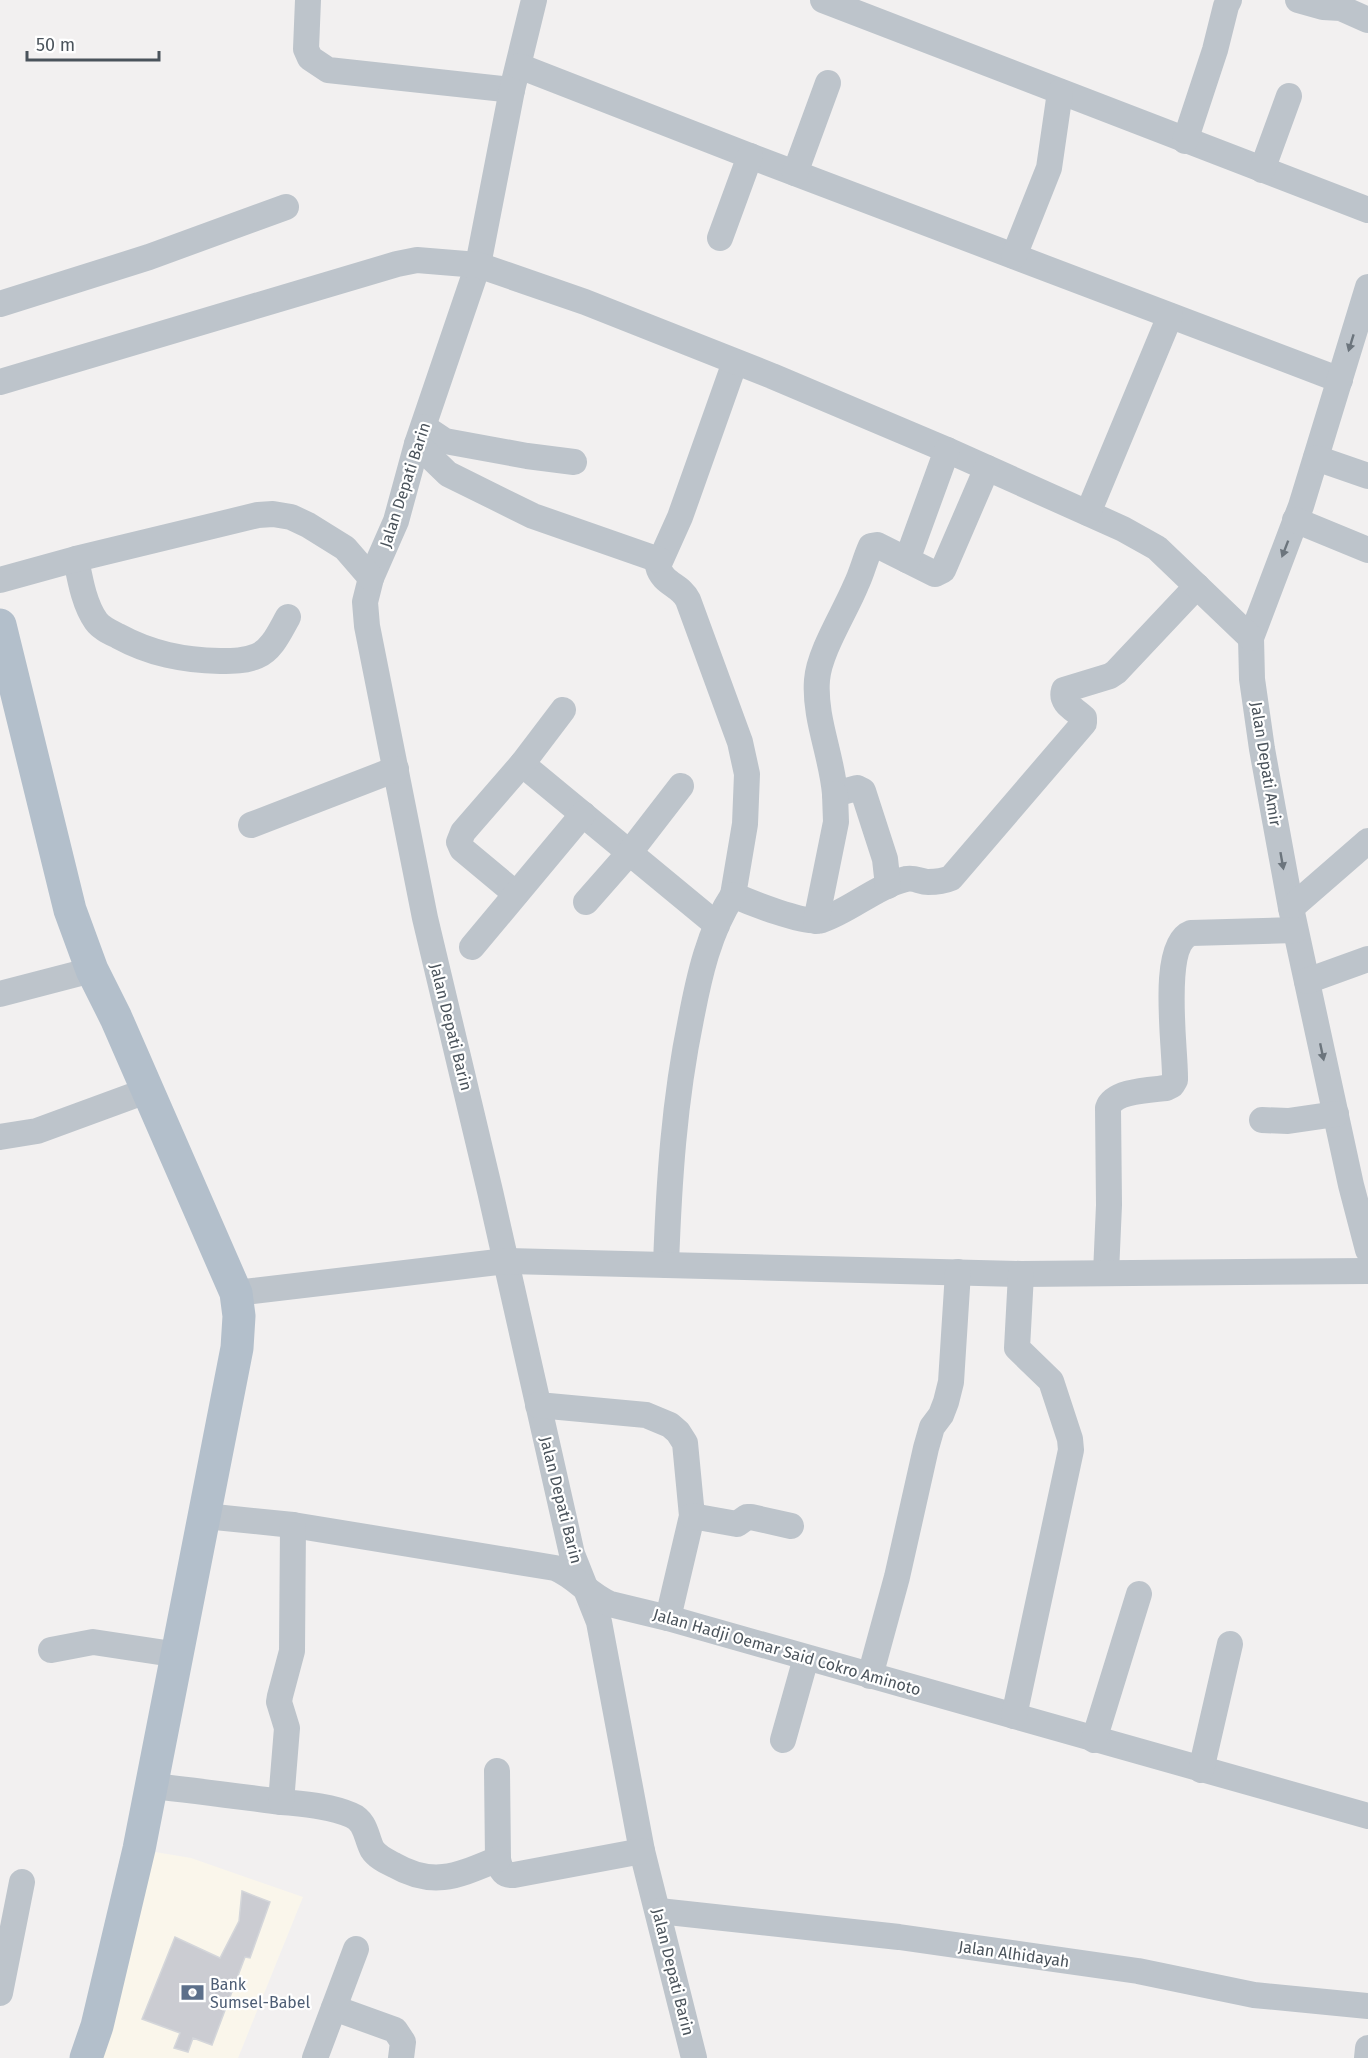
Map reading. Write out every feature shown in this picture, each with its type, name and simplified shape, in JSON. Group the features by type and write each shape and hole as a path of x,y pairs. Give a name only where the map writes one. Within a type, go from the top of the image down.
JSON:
{"main road":[{"path":"0,625 70,910 92,970 116,1018 236,1293 239,1316 237,1348 152,1786 100,2015 86,2058"}],"street":[{"path":"308,0 306,49 310,58 328,70 512,90"},
{"name":"Jalan Depati Barin","path":"534,0 512,90 478,265 428,441 370,578 365,602 367,626 425,918 572,1554 599,1622 642,1851 659,1911 694,2058"},
{"path":"823,0 1368,210"},
{"path":"1185,141 1229,0"},
{"path":"1298,0 1323,7 1341,8 1368,20"},
{"path":"519,66 1340,380"},
{"path":"795,173 828,83"},
{"path":"1014,256 1049,168 1060,92"},
{"path":"1262,170 1289,96"},
{"path":"720,238 750,156"},
{"path":"0,304 149,257 286,207"},
{"path":"0,382 397,264 417,260 478,265 585,303 735,362 947,450 1123,529 1157,549 1251,638"},
{"name":"Jalan Depati Amir","path":"1368,287 1316,458 1251,638 1252,679 1293,919 1336,1114 1360,1181 1368,1250"},
{"path":"1088,513 1170,316"},
{"path":"666,1264 670,1168 681,1066 699,979 721,913 733,895 745,824 748,784 740,742 693,611 683,592 662,576 658,566 680,517 735,362"},
{"path":"428,441 448,474 533,516 659,560"},
{"path":"428,441 574,462"},
{"path":"907,560 947,450"},
{"path":"1316,458 1368,476"},
{"path":"816,921 836,822 834,776 824,740 818,696 819,668 857,584 871,546 877,545 934,574 943,570 987,468"},
{"path":"0,580 258,515 273,514 309,525 345,548 370,578"},
{"path":"1295,520 1368,550"},
{"path":"76,559 81,583 95,620 100,626 129,642 162,655 179,659 211,661 240,661 258,656 268,649 288,617"},
{"path":"733,895 780,912 816,921 909,878 927,882 951,878 1084,723 1084,718 1064,702 1062,698 1064,690 1110,676 1116,672 1197,586"},
{"path":"516,894 462,849 459,842 464,832 522,764 563,710"},
{"path":"522,764 717,925"},
{"path":"251,825 396,769"},
{"path":"586,902 630,852 681,786"},
{"path":"835,794 856,788 863,791 885,859 888,886"},
{"path":"472,947 583,814"},
{"path":"1106,1273 1109,1103 1118,1096 1166,1088 1175,1080 1171,972 1184,935 1293,919 1368,841"},
{"path":"1307,981 1368,959"},
{"path":"0,994 92,970"},
{"path":"0,1137 37,1131 146,1091"},
{"path":"1262,1120 1288,1121 1336,1114"},
{"path":"236,1293 506,1261 1021,1274 1368,1271"},
{"path":"870,1676 897,1577 926,1448 932,1427 941,1415 946,1402 951,1382 958,1272"},
{"path":"1014,1716 1071,1450 1070,1439 1051,1382 1017,1348 1021,1274"},
{"path":"538,1405 646,1415 670,1425 686,1443 692,1516 668,1618"},
{"name":"Jalan Hadji Oemar Said Cokro Aminoto","path":"205,1516 293,1526 546,1565 564,1571 610,1604 668,1618 1368,1816"},
{"path":"692,1516 737,1524 751,1516 791,1526"},
{"path":"281,1802 287,1728 279,1702 292,1651 293,1526"},
{"path":"1094,1740 1139,1594"},
{"path":"51,1650 93,1642 179,1655"},
{"path":"1201,1770 1230,1644"},
{"path":"783,1740 806,1658"},
{"path":"497,1771 498,1859 502,1871 508,1875 642,1851"},
{"path":"152,1786 210,1791 328,1808 353,1815 360,1820 372,1849 382,1859 400,1869 416,1874 443,1878 498,1859"},
{"path":"0,1993 22,1882"},
{"name":"Jalan Alhidayah","path":"659,1911 899,1937 1138,1971 1254,1995 1368,2006"},
{"path":"315,2058 356,1949"},
{"path":"334,2008 395,2030 403,2042 402,2058"},
{"path":"1367,2058 1368,2048"}],"shaded area":[{"name":"Bank Sumsel-Babel","path":"143,1850 191,1858 303,1897 238,2058 94,2058"}],"building":[{"name":"Bank Sumsel-Babel","path":"242,1891 270,1902 250,1958 245,1957 212,2045 193,2038 188,2052 174,2048 180,2033 142,2019 175,1937 220,1958 239,1921"}],"place":[{"name":"Bank Sumsel-Babel","path":"192,1993"}]}
